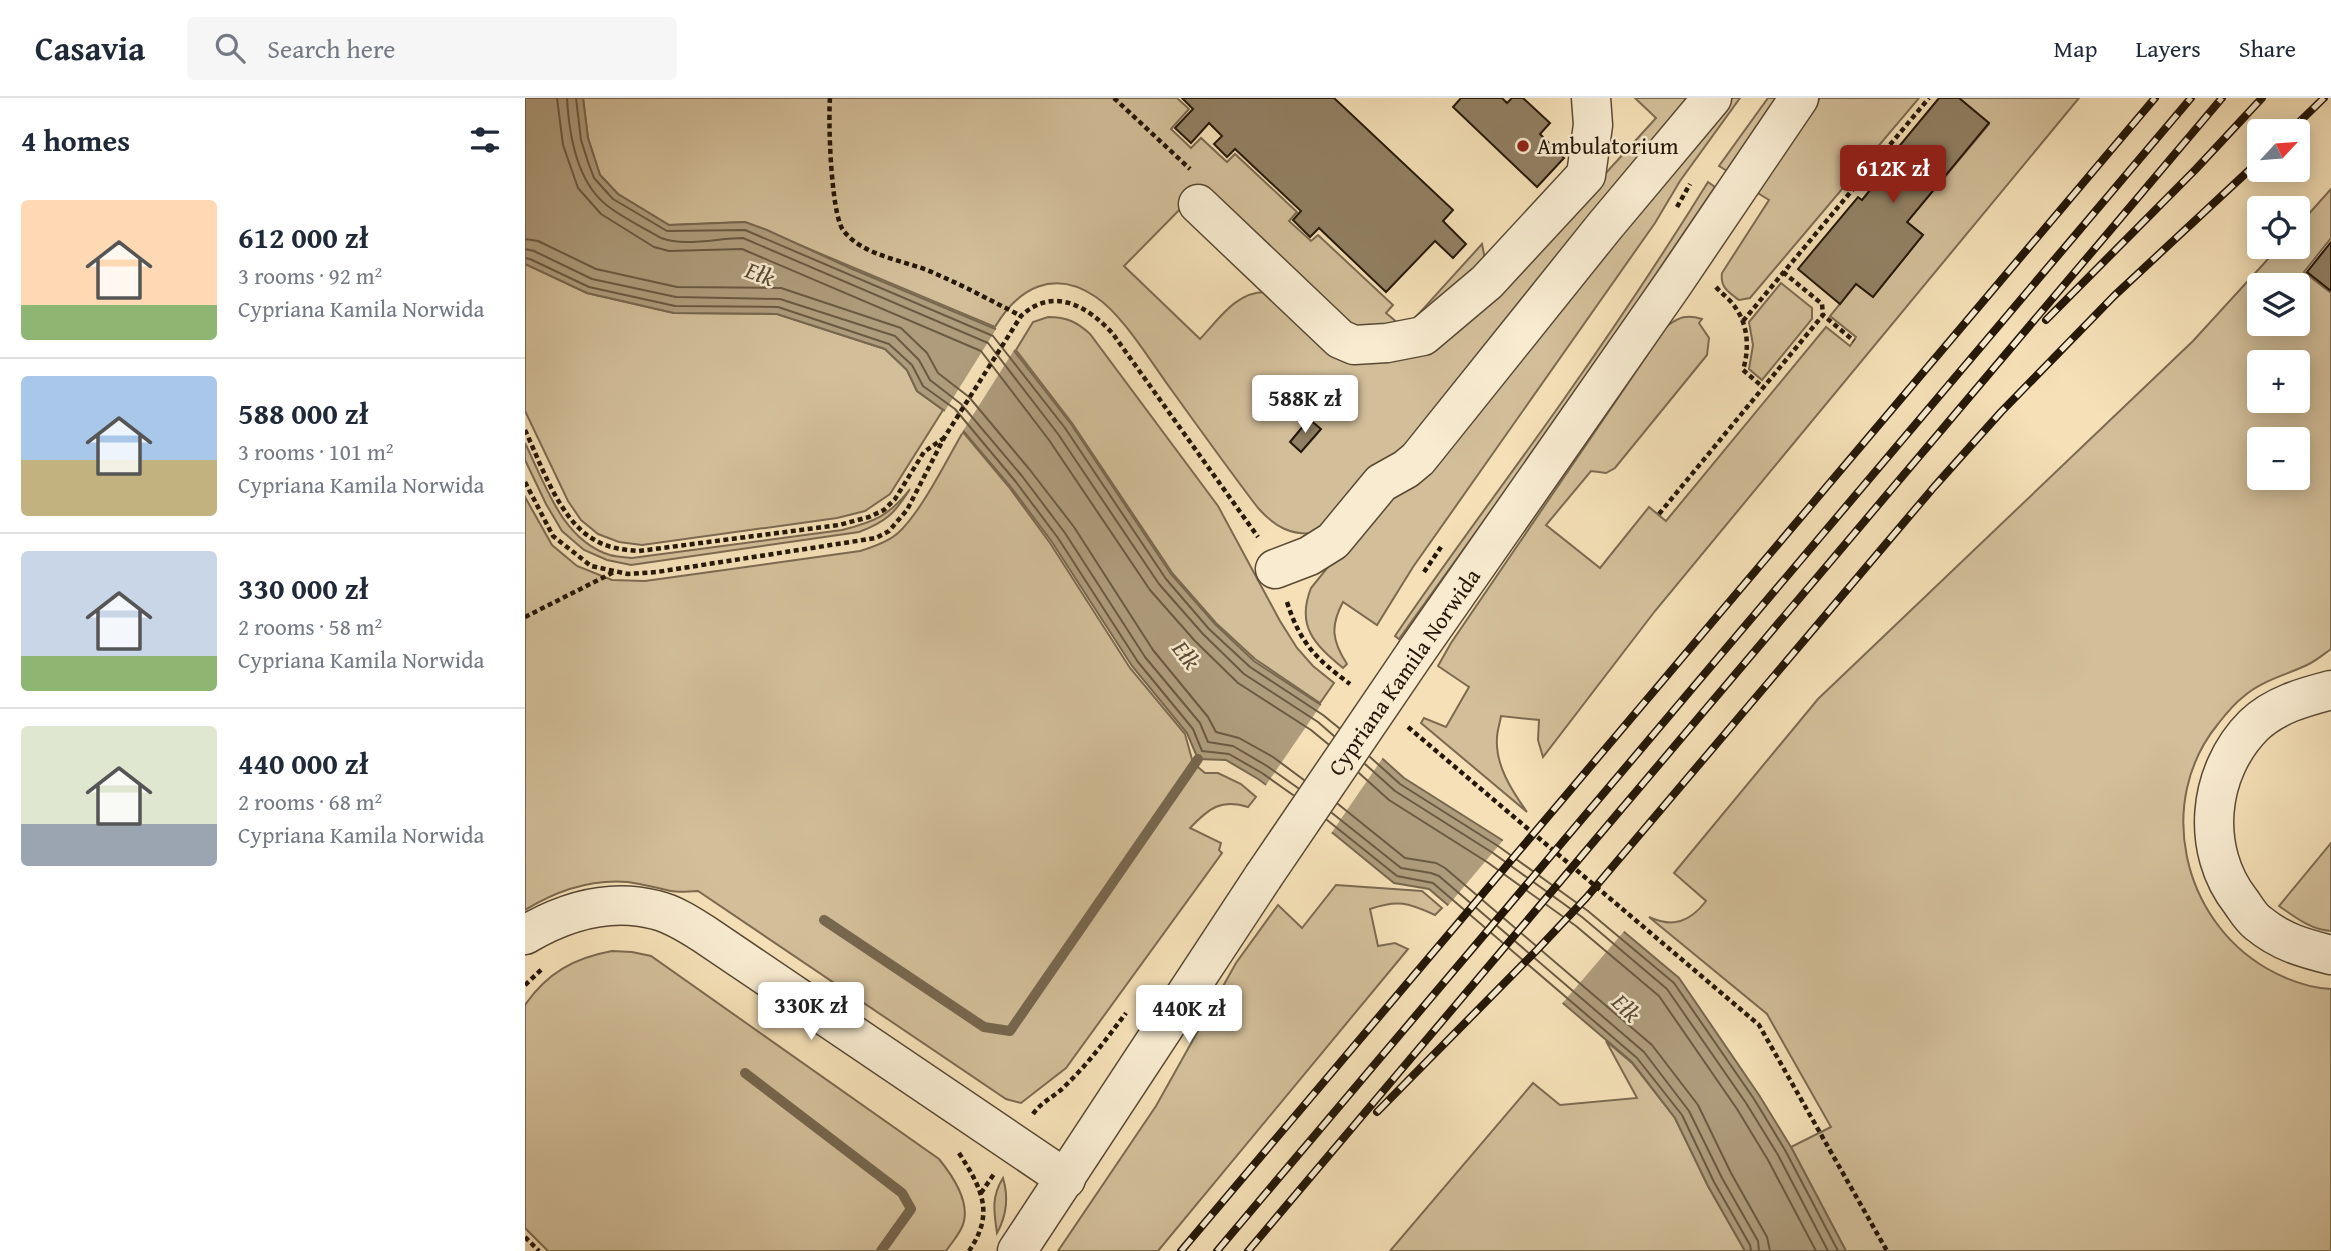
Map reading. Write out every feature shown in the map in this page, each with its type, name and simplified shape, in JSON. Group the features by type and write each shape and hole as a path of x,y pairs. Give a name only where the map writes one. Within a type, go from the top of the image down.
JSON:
{"street":[{"path":"1196,188 1339,339 1355,345 1387,343 1423,336 1487,282 1586,175 1593,125 1591,98"},
{"path":"1276,569 1308,556 1333,541 1381,482 1406,469 1418,459 1604,227 1712,98"},
{"name":"Cypriana Kamila Norwida","path":"1017,1251 1263,877 1416,652 1673,285 1799,98"},
{"path":"2331,690 2291,700 2254,725 2228,760 2214,802 2214,846 2229,888 2256,922 2294,946 2331,955"},
{"path":"536,941 567,914 614,905 656,909 672,916 705,934 1066,1179"}],"path":[{"path":"830,98 828,121 835,200 842,229 855,242 881,255 932,272 1021,316"},
{"path":"1114,98 1196,188"},
{"path":"1742,321 1929,98"},
{"path":"1868,171 1879,179"},
{"path":"1659,514 1823,315 1822,304 1783,272"},
{"path":"1714,280 1717,288 1733,304 1742,321 1748,345 1743,369 1764,388"},
{"path":"525,482 553,536 591,566 614,572 657,572 876,538 888,531 907,510 944,438 1021,316 1031,306 1045,302 1059,301 1076,305 1102,322 1255,532 1276,569 1295,627 1311,651 1340,676"},
{"path":"1823,315 1854,341"},
{"path":"525,430 562,507 576,525 591,538 607,546 639,551 839,526 869,517 884,510 895,499 924,452 944,438"},
{"path":"525,617 614,572"},
{"path":"1407,726 1759,1025 1887,1251"},
{"path":"525,985 536,941"},
{"path":"981,1193 1039,1105 1063,1089 1085,1066 1128,1011"},
{"path":"954,1147 976,1180 981,1193 982,1231 969,1251"},
{"path":"525,1237 539,1251"}],"shaded area":[{"path":"583,98 1177,98 1189,109 1171,129 1191,148 1201,138 1227,162 1235,154 1297,212 1289,221 1311,241 1318,235 1393,305 1386,313 1399,324 1415,318 1482,244 1486,264 1416,328 1360,335 1198,191 1124,266 1200,339 1221,315 1237,302 1255,293 1265,292 1392,353 1585,196 1656,118 1635,98 1692,98 1394,463 1317,533 1308,534 1284,529 1258,508 1127,328 1096,297 1081,288 1066,284 1038,286 1015,302 995,327 745,222 669,225 618,194 600,175 588,138"},
{"path":"1732,98 1740,98 1413,567 1377,625 1343,602 1336,619 1335,633 1338,648 1347,664 1343,668 1316,642 1307,624 1307,601 1311,588 1387,494 1608,251"},
{"path":"1768,98 1776,98 1727,171 1719,166"},
{"path":"1820,98 1919,98 1750,298 1739,300 1724,286 1722,273 1769,200 1756,192"},
{"path":"1959,98 2079,98 1655,611 1543,757 1538,740 1539,720 1501,716 1497,735 1499,758 1510,786 1527,812 1421,723 1424,718 1446,727 1469,687 1438,666 1451,643 1667,326 1675,320 1683,317 1702,319 1699,323 1709,338 1707,355 1615,468 1606,473 1591,471 1546,525 1600,568 1649,507 1666,521 1826,327 1850,346 1856,337 1830,316 1856,284 1873,296 1923,235 1907,222 1989,124"},
{"path":"1708,182 1715,187 1568,404 1399,639 1395,636 1601,346"},
{"path":"2331,189 2331,238 2305,273 2255,273 2268,259 2310,259 2310,213"},
{"path":"525,264 587,293 674,313 777,314 885,349 907,370 917,391 943,410 890,494 865,511 837,518 642,545 619,542 598,534 581,520 568,501 525,411"},
{"path":"2310,277 2331,293 2331,649 2309,664 2258,686 2227,713 2199,755 2187,788 2183,822 2187,857 2197,890 2214,920 2237,947 2282,976 2305,985 2331,989 2331,1251 1846,1251 1791,1147 1831,1127 1767,1014 1649,917 1666,922 1681,921 1700,908 1706,901 1674,873 1818,699 2193,341 2247,282 2247,336 2310,336"},
{"path":"1781,283 1812,308 1812,319 1762,380 1749,369 1753,345 1749,322"},
{"path":"1048,317 1071,321 1090,334 1218,506 1297,648 1334,683 1320,703 1255,659 1216,623 1173,574 1072,423 1016,350 1033,322"},
{"path":"963,432 1009,487 1050,543 1130,668 1185,734 1193,763 1205,773 1218,773 1241,784 1256,797 1248,807 1230,804 1216,807 1190,828 1221,843 1219,850 1222,853 1066,1068 1021,1103 1006,1099 698,891 674,892 628,882 601,882 562,892 525,910 525,497 552,545 577,566 612,580 645,581 860,551 890,539 907,524 925,499"},
{"path":"525,443 548,493 567,524 593,548 618,557 632,558 842,530 880,517 895,506 910,489 889,516 859,532 631,565 607,560 584,550 562,531 525,460"},
{"path":"2331,843 2331,931 2310,926 2279,906"},
{"path":"1336,885 1422,891 1442,908 1435,915 1396,903 1370,909 1378,946 1395,943 1408,949 1158,1251 1058,1251 1156,1106 1236,963 1278,905 1302,928"},
{"path":"612,951 651,956 939,1159 962,1196 965,1213 961,1229 946,1251 548,1251 525,1228 525,1005 543,984 563,969 585,958"},
{"path":"1606,1041 1632,1063 1675,1118 1708,1186 1745,1251 1390,1251 1533,1083 1560,1105 1637,1098"},
{"path":"1003,1178 1006,1206 997,1233 995,1198"}],"water":[{"name":"Ełk","path":"525,98 583,98 588,138 600,175 618,194 669,225 745,222 998,330 1071,424 1171,574 1215,624 1254,661 1327,709 1404,778 1502,840 1592,905 1679,978 1791,1147 1846,1251 1745,1251 1708,1186 1675,1118 1632,1062 1429,889 1394,883 1334,834 1258,779 1226,760 1198,759 1187,733 1132,666 1052,542 1010,486 949,414 917,391 907,370 885,349 777,314 674,313 587,293 525,264"}],"pier":[{"path":"998,326 1016,347 961,434 943,414"},
{"path":"1323,702 1384,756 1330,835 1264,788"},
{"path":"1505,838 1594,902 1626,929 1560,1006 1446,908"}],"building":[{"path":"1182,98 1334,98 1453,210 1443,221 1466,244 1453,258 1435,241 1386,292 1319,228 1310,237 1293,220 1301,211 1235,149 1227,157 1214,144 1222,136 1209,123 1191,143 1175,128 1193,109"},
{"name":"Ambulatorium","path":"1461,98 1502,98 1507,103 1512,98 1523,98 1550,123 1540,134 1564,158 1537,187 1453,107"},
{"path":"1939,98 1959,98 1989,123 1907,222 1923,235 1873,297 1856,284 1840,304 1798,269 1858,197 1862,200 1900,153 1896,150"},
{"path":"2331,242 2331,291 2307,272"},
{"path":"1309,419 1321,429 1301,452 1290,442"}],"waterway":[{"path":"824,920 984,1027 1010,1031 1198,759"},
{"path":"745,1073 902,1193 911,1209 881,1251"}],"railway":[{"path":"1181,1251 2155,98"},
{"path":"1217,1251 2191,98"},
{"path":"1248,1251 2222,98"},
{"path":"2046,320 2196,169 2262,98"},
{"path":"2302,119 2324,98"},
{"path":"1377,1112 1586,898 1934,487 2001,412 2114,296 2247,172"}],"place":[{"name":"Ambulatorium","path":"1523,146"}]}
